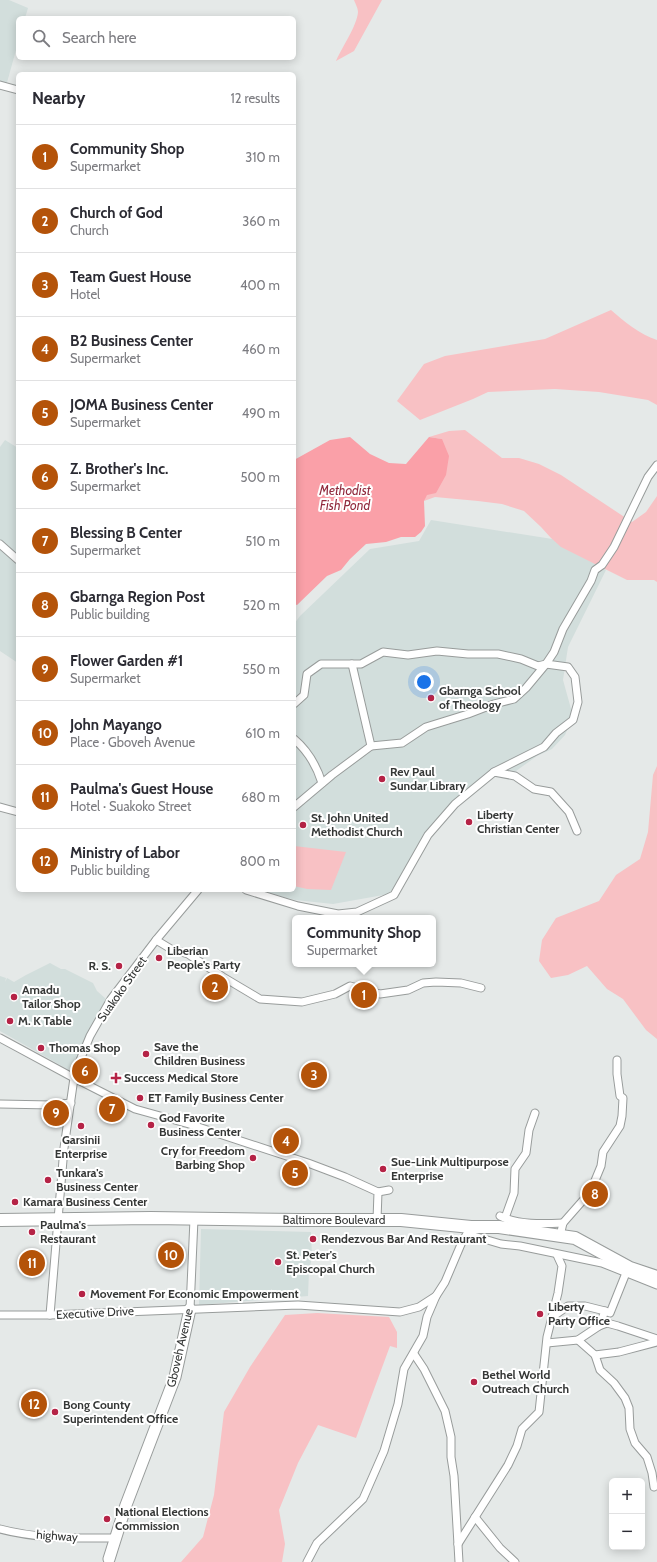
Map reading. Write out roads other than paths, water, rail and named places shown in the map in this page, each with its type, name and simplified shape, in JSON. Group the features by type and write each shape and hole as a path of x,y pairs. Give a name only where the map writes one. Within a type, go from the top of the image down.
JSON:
{"highway":[{"name":"Baltimore Boulevard","path":"0,1220 59,1218 401,1220 469,1230 499,1227 575,1238 630,1268 657,1278"}],"main road":[{"name":"Gboveh Avenue","path":"108,1561 126,1505 175,1377 190,1309"}],"street":[{"path":"0,85 16,89"},
{"path":"296,805 322,783 371,746 402,743 426,727 494,704 514,699 526,688 554,652 563,628 592,581 595,570 602,565 614,547 648,477 657,465"},
{"path":"0,544 16,558"},
{"path":"252,892 298,906 338,914 358,912 394,895 428,835 455,804 494,772 544,747 556,733 573,720 578,702 575,677 568,667 546,664 538,666 521,659 498,654 468,654 437,651 408,655 383,652 362,664 321,664 307,674 304,695 296,702"},
{"path":"352,664 371,746"},
{"path":"296,741 302,746 319,774 322,783"},
{"path":"494,772 516,776 534,789 551,792 569,812 577,831"},
{"path":"0,807 16,811"},
{"name":"Suakoko Street","path":"50,1316 64,1148 74,1078 90,1036 111,999 156,940 196,892"},
{"path":"156,940 171,949 188,954 260,999 302,1002 335,994 350,986 380,994 408,990 423,983 436,982 461,983 481,988"},
{"path":"0,1038 135,1109 189,1124 308,1163 346,1177 378,1192 389,1190"},
{"path":"560,1236 563,1224 585,1198 594,1183 601,1166 603,1152 620,1126 623,1098 620,1096 617,1060"},
{"path":"0,1104 51,1105 71,1103"},
{"path":"536,1113 529,1130 526,1153 515,1169 514,1192 502,1217 535,1224 563,1224"},
{"path":"377,1220 378,1192"},
{"name":"Gboveh Avenue","path":"190,1309 194,1219"},
{"path":"307,1562 317,1543 363,1498 384,1451 398,1404 404,1369 423,1336 427,1317 436,1296 445,1282 462,1242 469,1230 501,1244 520,1246 602,1263 657,1285"},
{"path":"458,1544 508,1465 517,1446 522,1429 539,1412 547,1343 558,1293 562,1266 557,1254"},
{"path":"552,1317 568,1306 585,1306 610,1313 626,1273"},
{"name":"Executive Drive","path":"0,1315 50,1316 298,1305 400,1312 419,1307 436,1296"},
{"path":"599,1326 605,1311"},
{"path":"547,1343 578,1340 599,1326 607,1323 657,1340"},
{"path":"578,1340 595,1355 600,1370 614,1383 625,1398 628,1408 630,1429 635,1444 647,1457 652,1473 654,1488"},
{"path":"595,1355 619,1352 657,1340"},
{"path":"414,1354 424,1369 445,1411 451,1437 451,1457 454,1476 459,1562"},
{"path":"475,1517 500,1548 515,1562"},
{"name":"highway","path":"0,1529 11,1532 64,1538 115,1538"}],"water":[{"name":"Methodist Fish Pond","path":"350,437 370,454 389,463 406,464 429,437 442,439 449,456 446,475 436,493 427,495 424,501 425,526 421,532 415,537 401,537 386,542 366,544 341,570 327,576 297,605 296,459 330,440"}],"place":[{"name":"Gbarnga School of Theology","path":"431,698"},
{"name":"Rev Paul Sundar Library","path":"382,779"},
{"name":"Liberty Christian Center","path":"469,822"},
{"name":"St. John United Methodist Church","path":"303,825"},
{"name":"Liberian People's Party","path":"159,958"},
{"name":"R. S.","path":"119,966"},
{"name":"Church of God","path":"215,987"},
{"name":"Community Shop","path":"364,995"},
{"name":"Amadu Tailor Shop","path":"14,997"},
{"name":"M. K Table","path":"10,1021"},
{"name":"Thomas Shop","path":"41,1048"},
{"name":"Save the Children Business","path":"146,1054"},
{"name":"Z. Brother's Inc.","path":"85,1071"},
{"name":"Team Guest House","path":"314,1075"},
{"name":"Success Medical Store","path":"116,1078"},
{"name":"ET Family Business Center","path":"140,1098"},
{"name":"Blessing B Center","path":"112,1109"},
{"name":"Flower Garden #1","path":"56,1113"},
{"name":"God Favorite Business Center","path":"151,1125"},
{"name":"Garsinii Enterprise","path":"81,1126"},
{"name":"B2 Business Center","path":"286,1141"},
{"name":"Cry for Freedom Barbing Shop","path":"253,1158"},
{"name":"Sue-Link Multipurpose Enterprise","path":"383,1169"},
{"name":"JOMA Business Center","path":"295,1173"},
{"name":"Tunkara's Business Center","path":"48,1180"},
{"name":"Gbarnga Region Post","path":"595,1194"},
{"name":"Kamara Business Center","path":"15,1202"},
{"name":"Paulma's Restaurant","path":"32,1232"},
{"name":"Rendezvous Bar And Restaurant","path":"313,1239"},
{"name":"John Mayango","path":"171,1255"},
{"name":"St. Peter's Episcopal Church","path":"278,1262"},
{"name":"Paulma's Guest House","path":"32,1263"},
{"name":"Movement For Economic Empowerment","path":"82,1294"},
{"name":"Liberty Party Office","path":"540,1314"},
{"name":"Bethel World Outreach Church","path":"474,1382"},
{"name":"Ministry of Labor","path":"34,1404"},
{"name":"Bong County Superintendent Office","path":"55,1412"},
{"name":"National Elections Commission","path":"107,1519"}]}
